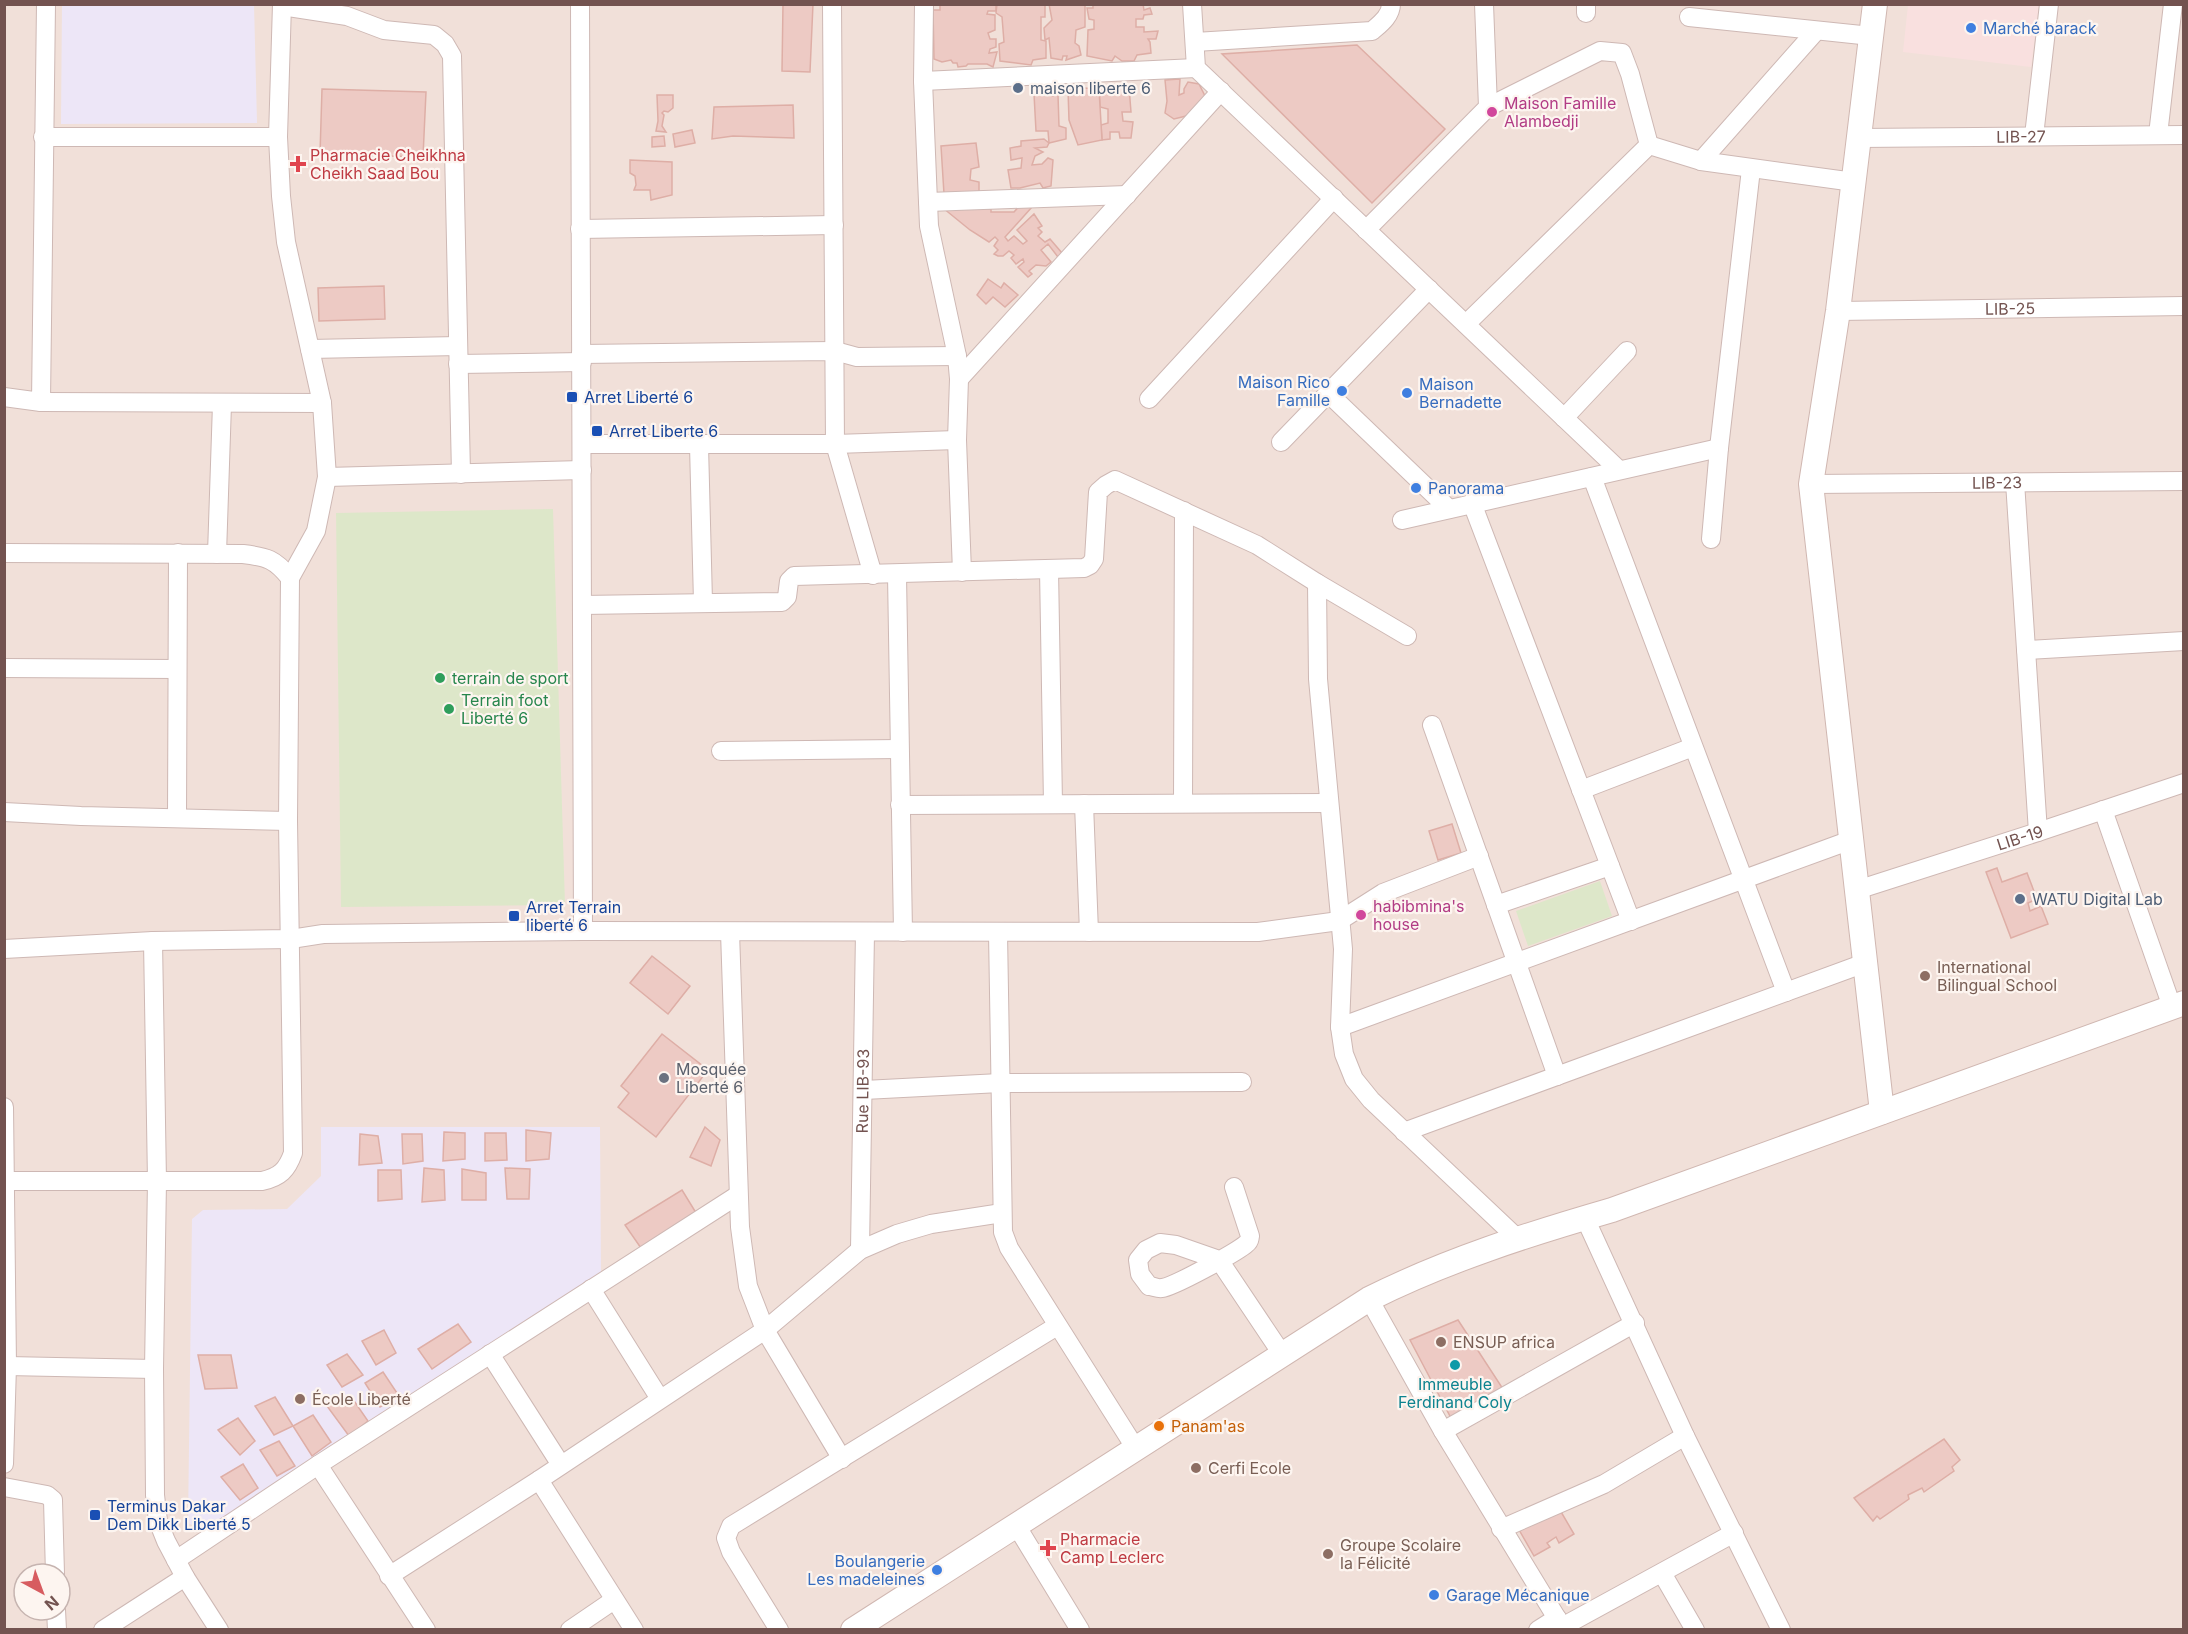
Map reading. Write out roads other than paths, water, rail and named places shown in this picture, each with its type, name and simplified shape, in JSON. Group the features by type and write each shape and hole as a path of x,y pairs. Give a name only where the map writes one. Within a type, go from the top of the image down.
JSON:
{"street":[{"path":"41,402 46,4"},
{"path":"580,4 583,931"},
{"path":"832,4 836,444 873,575"},
{"path":"924,4 923,81 932,246 957,356 957,440 962,572"},
{"path":"1192,4 1196,68 1619,470"},
{"path":"1195,42 1372,31 1383,22 1391,10 1391,4"},
{"path":"1484,4 1488,107"},
{"path":"1875,4 1838,311 1811,484 1882,1112"},
{"path":"2034,136 2049,4"},
{"path":"2158,135 2173,4"},
{"path":"6,1180 262,1181 283,1172 293,1153 288,821 290,578 316,531 327,477 322,403 286,242 281,196 278,137 282,5 347,16 384,30 434,35 445,44 452,56 461,474"},
{"path":"1689,17 1871,36"},
{"path":"1701,161 1816,31"},
{"path":"1366,230 1488,107 1600,51 1622,52 1649,145"},
{"path":"923,81 1196,68"},
{"path":"958,379 1221,91"},
{"name":"LIB-27","path":"1859,138 2184,135"},
{"path":"43,137 278,137"},
{"path":"1649,145 1701,161 1854,182"},
{"path":"1466,324 1649,145"},
{"path":"1711,539 1719,448 1751,169"},
{"path":"928,202 1127,195"},
{"path":"1149,399 1334,198"},
{"path":"580,230 834,225"},
{"path":"1281,442 1429,289"},
{"name":"LIB-25","path":"1838,311 2184,306"},
{"path":"310,349 581,358 835,351 856,357 957,356"},
{"path":"1564,418 1627,351"},
{"path":"1328,393 1449,508"},
{"path":"4,397 41,402 322,403"},
{"path":"217,554 222,404"},
{"path":"582,444 836,444 957,440"},
{"path":"699,445 703,603"},
{"path":"1402,520 1719,448"},
{"path":"327,477 582,470"},
{"path":"1592,477 1786,992"},
{"path":"582,605 782,602 787,597 789,581 794,576 897,575 1084,568 1094,559 1098,492 1115,480 1257,545 1407,636"},
{"name":"LIB-23","path":"1811,484 2184,481"},
{"path":"2015,482 2038,832"},
{"path":"1472,503 1631,921"},
{"path":"1183,803 1184,510"},
{"path":"4,553 178,553 265,557 279,564 290,578"},
{"path":"177,818 178,553"},
{"path":"1049,568 1053,804"},
{"path":"897,575 903,932"},
{"path":"1317,583 1318,679 1343,949 1340,1027 1344,1054 1354,1079 1371,1100 1517,1238"},
{"path":"2026,650 2184,642"},
{"path":"4,668 177,669"},
{"path":"1432,725 1557,1076"},
{"path":"1581,790 1693,747"},
{"path":"721,751 899,749"},
{"name":"LIB-19","path":"1857,890 2184,783"},
{"path":"900,805 1329,802"},
{"path":"1084,804 1089,932"},
{"path":"854,1629 1369,1299 1415,1276 1517,1238 1612,1210 2178,1005 2103,810"},
{"path":"4,812 288,821"},
{"path":"1340,1027 1851,840"},
{"path":"4,949 153,940 291,939 323,934 583,931 1258,932 1339,921 1383,893 1479,856"},
{"path":"1496,905 1610,866"},
{"path":"730,932 738,1195 748,1286 765,1330 842,1458"},
{"name":"Rue LIB-93","path":"860,1250 865,932"},
{"path":"998,932 1003,1232 1009,1248 1136,1449"},
{"path":"153,940 158,1181 154,1369 155,1495 158,1521 176,1560 219,1629"},
{"path":"1404,1132 1865,963"},
{"path":"864,1090 1000,1083 1242,1082"},
{"path":"4,1107 7,1366 4,1464"},
{"path":"1234,1187 1250,1236 1249,1241 1219,1260 1282,1354"},
{"path":"176,1560 318,1465 738,1195"},
{"path":"389,1576 765,1330 860,1250 897,1234 931,1224 1002,1213"},
{"path":"1585,1218 1685,1436 1781,1629"},
{"path":"591,1289 660,1399"},
{"path":"1369,1299 1443,1431 1561,1625"},
{"path":"1443,1431 1635,1323"},
{"path":"779,1629 731,1552 726,1538 731,1526 1057,1326"},
{"path":"490,1354 561,1465"},
{"path":"7,1366 154,1369"},
{"path":"1501,1528 1604,1484 1685,1436"},
{"path":"318,1465 426,1629"},
{"path":"538,1480 634,1629"},
{"path":"4,1486 47,1495 53,1500 55,1562"},
{"path":"1016,1525 1080,1629"},
{"path":"1538,1629 1561,1625 1734,1533"},
{"path":"1662,1573 1695,1629"},
{"path":"102,1629 185,1577"},
{"path":"570,1629 614,1600"}],"place":[{"name":"Marché barack","path":"1971,28"},
{"name":"maison liberte 6","path":"1018,88"},
{"name":"Maison Famille Alambedji","path":"1492,112"},
{"name":"Pharmacie Cheikhna Cheikh Saad Bou","path":"298,164"},
{"name":"Maison Rico Famille","path":"1342,391"},
{"name":"Maison Bernadette","path":"1407,393"},
{"name":"Arret Liberté 6","path":"572,397"},
{"name":"Arret Liberte 6","path":"597,431"},
{"name":"Panorama","path":"1416,488"},
{"name":"terrain de sport","path":"440,678"},
{"name":"Terrain foot Liberté 6","path":"449,709"},
{"name":"WATU Digital Lab","path":"2020,899"},
{"name":"habibmina's house","path":"1361,915"},
{"name":"Arret Terrain liberté 6","path":"514,916"},
{"name":"International Bilingual School","path":"1925,976"},
{"name":"Mosquée Liberté 6","path":"664,1078"},
{"name":"ENSUP africa","path":"1441,1342"},
{"name":"Immeuble Ferdinand Coly","path":"1455,1365"},
{"name":"École Liberté","path":"300,1399"},
{"name":"Panam'as","path":"1159,1426"},
{"name":"Cerfi Ecole","path":"1196,1468"},
{"name":"Terminus Dakar Dem Dikk Liberté 5","path":"95,1515"},
{"name":"Pharmacie Camp Leclerc","path":"1048,1548"},
{"name":"Groupe Scolaire la Félicité","path":"1328,1554"},
{"name":"Boulangerie Les madeleines","path":"937,1570"},
{"name":"Garage Mécanique","path":"1434,1595"}]}
